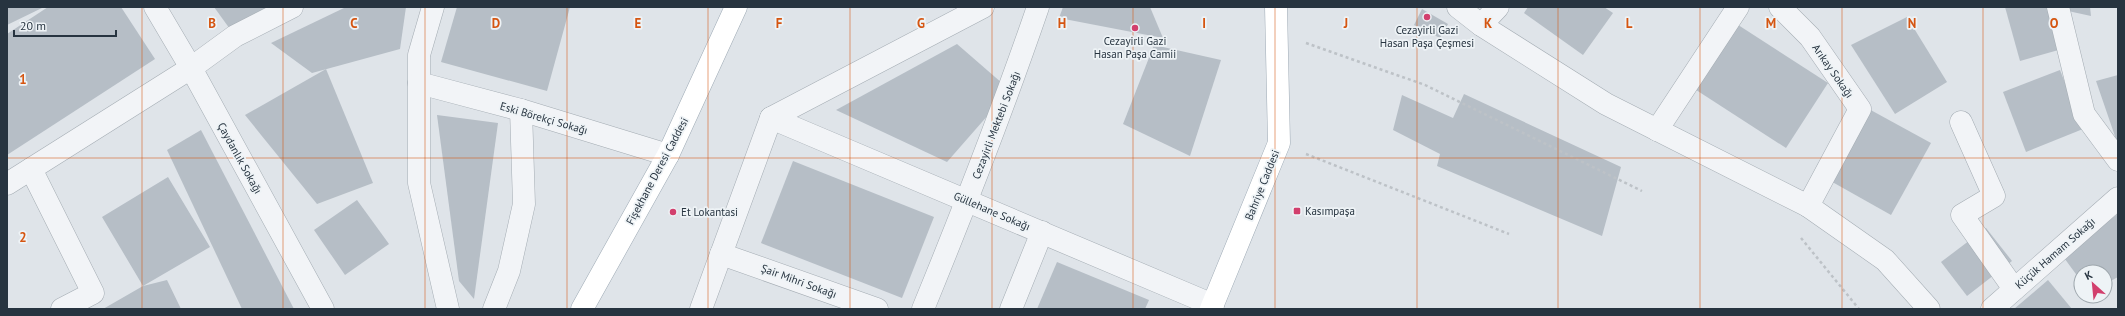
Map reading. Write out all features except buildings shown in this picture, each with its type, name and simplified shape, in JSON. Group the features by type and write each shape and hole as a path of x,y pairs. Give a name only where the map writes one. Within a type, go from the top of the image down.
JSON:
{"main road":[{"name":"Fişekhane Deresi Caddesi","path":"582,309 668,155 736,7"},
{"name":"Bahriye Caddesi","path":"1212,307 1279,143 1276,7"}],"street":[{"name":"Çaydanlık Sokağı","path":"155,7 191,68 323,309"},
{"path":"7,184 191,68 235,36 292,7"},
{"path":"433,7 419,55 419,183 448,309"},
{"path":"701,309 772,118 983,7"},
{"name":"Cezayirli Mektebi Sokağı","path":"923,309 967,200 1038,7"},
{"path":"1458,7 1480,25 1606,104 1808,206 1885,260 1929,309"},
{"path":"1480,25 1498,7"},
{"path":"1657,130 1738,7"},
{"name":"Arıkay Sokağı","path":"1780,7 1810,38 1860,109 1808,206"},
{"path":"2058,7 2084,114 2118,159"},
{"name":"Eski Börekçi Sokağı","path":"419,83 521,110 668,155"},
{"path":"494,309 509,271 524,204 521,110"},
{"name":"Güllehane Sokağı","path":"772,118 1042,232 1212,307"},
{"path":"1961,122 1994,196 1962,215 2014,289"},
{"path":"31,169 93,293 62,309"},
{"name":"Küçük Hamam Sokağı","path":"1992,309 2118,198"},
{"path":"1011,309 1042,232"},
{"name":"Şair Mihri Sokağı","path":"721,254 877,309"}],"path":[{"path":"1277,33 1425,85 1642,190"},
{"path":"1279,143 1509,234"},
{"path":"1797,233 1859,309"}],"place":[{"name":"Cezayirli Gazi Hasan Paşa Çeşmesi","path":"1427,17"},
{"name":"Cezayirli Gazi Hasan Paşa Camii","path":"1135,28"},
{"name":"Kasımpaşa","path":"1297,211"},
{"name":"Et Lokantasi","path":"673,212"}]}
